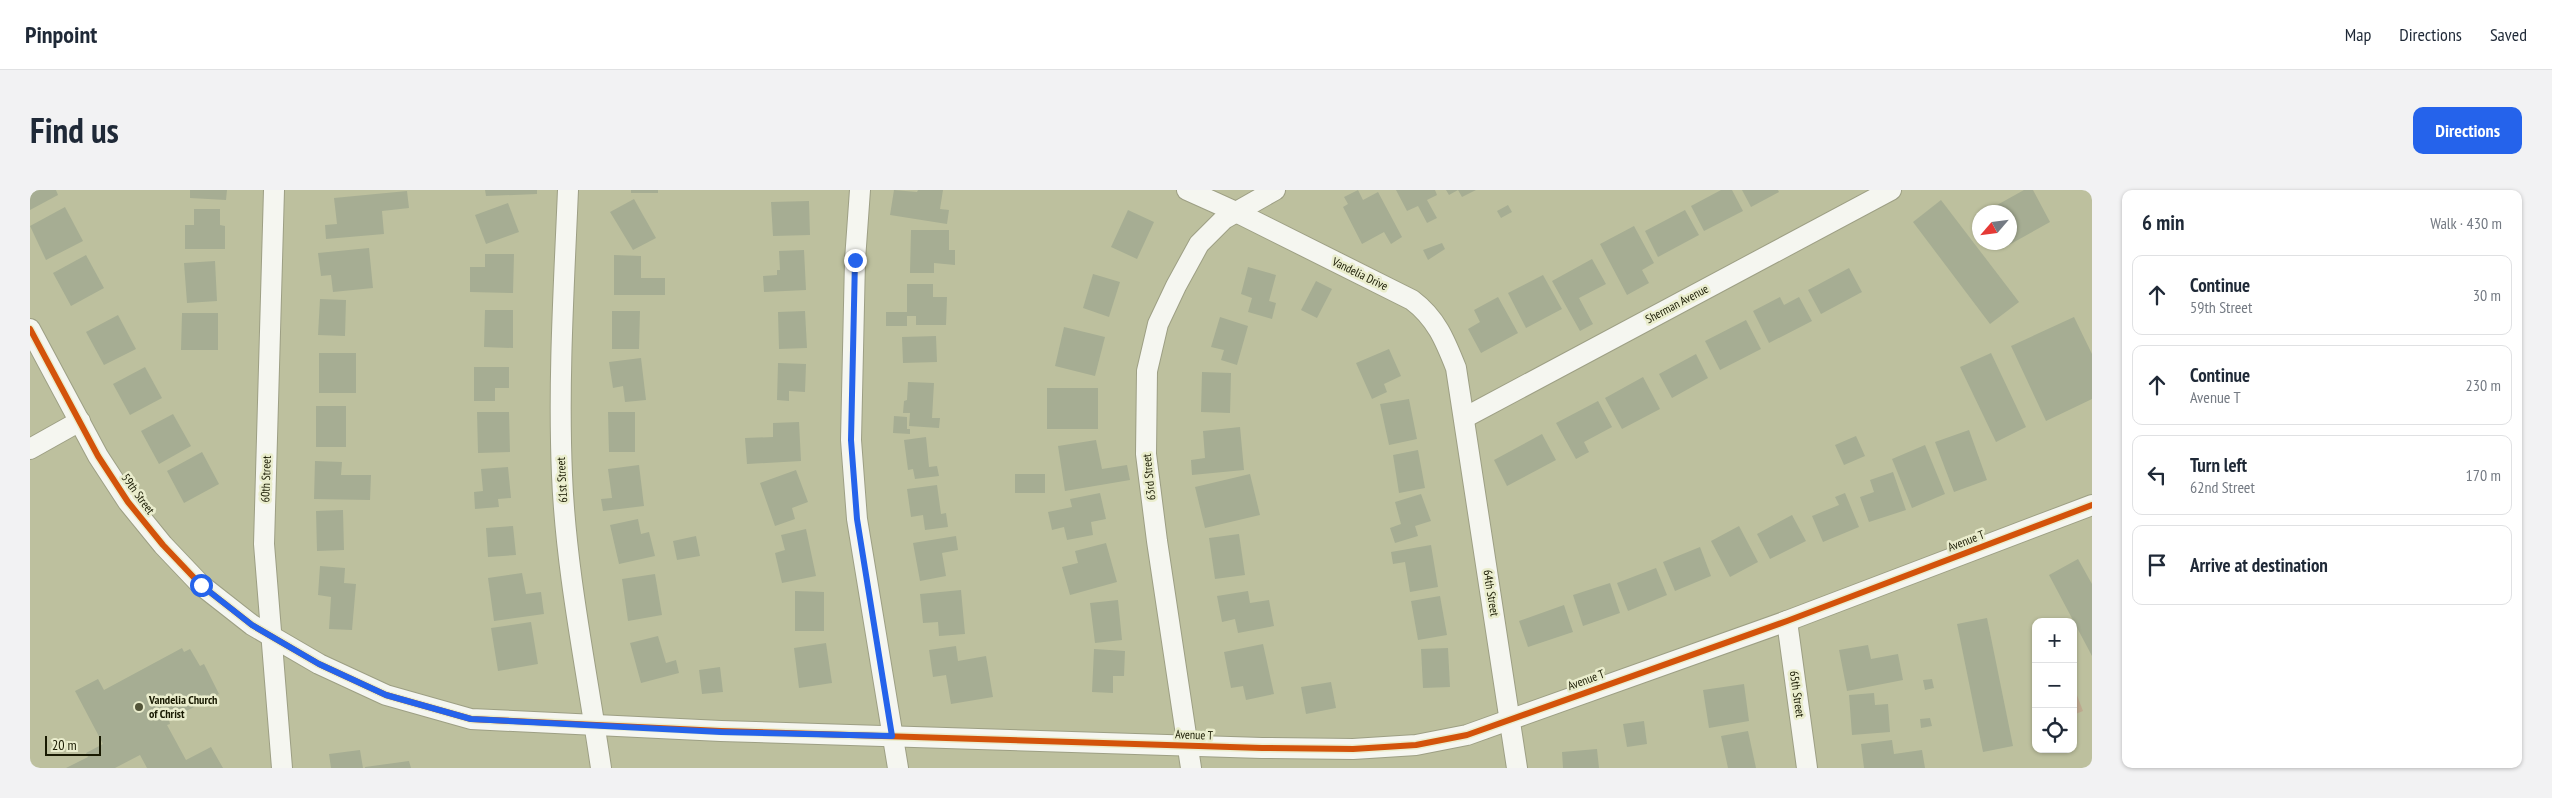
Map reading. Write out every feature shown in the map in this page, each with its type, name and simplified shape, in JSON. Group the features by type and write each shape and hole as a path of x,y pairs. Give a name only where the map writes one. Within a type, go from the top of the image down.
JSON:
{"street":[{"name":"60th Street","path":"274,190 264,544 282,768"},
{"name":"61st Street","path":"568,190 560,414 562,476 565,522 582,650 601,768"},
{"path":"860,190 855,260 851,440 857,519 898,768"},
{"name":"Vandelia Drive","path":"1187,190 1236,212 1412,300 1425,310 1443,334 1456,368 1464,418"},
{"name":"63rd Street","path":"1192,768 1146,454 1147,371 1158,324 1199,244 1224,219 1275,190"},
{"name":"Sherman Avenue","path":"1464,418 1891,190"},
{"name":"59th Street","path":"30,329 98,456 128,502 163,546 201,585 252,625 272,637"},
{"name":"64th Street","path":"1464,418 1517,768"},
{"path":"30,449 80,421"},
{"name":"Avenue T","path":"272,637 319,664 386,695 471,719 1188,746 1353,749 1416,745 1466,735 1787,620 2092,506"},
{"name":"65th Street","path":"1787,620 1807,768"}],"shaded area":[{"path":"2077,695 2083,711 2077,713"}],"building":[{"path":"30,190 56,190 58,195 30,210"},
{"path":"190,190 227,190 226,200 190,198"},
{"path":"485,190 537,190 537,194 486,196"},
{"path":"631,190 658,190 658,193 631,193"},
{"path":"894,190 917,192 918,190 943,190 940,209 949,210 947,224 890,215"},
{"path":"1358,190 1363,200 1378,192 1402,237 1391,244 1384,232 1362,244 1343,207 1348,204 1344,197"},
{"path":"1396,190 1435,190 1437,195 1427,200 1437,218 1427,223 1418,206 1407,211"},
{"path":"1446,190 1458,190 1449,195"},
{"path":"1458,190 1476,190 1462,197"},
{"path":"1721,190 1732,190 1743,211 1704,231 1691,206"},
{"path":"1742,190 1778,190 1779,192 1751,207"},
{"path":"2024,190 2033,190 2050,222 2017,240 2017,205 1997,205"},
{"path":"407,191 409,208 382,211 384,234 326,239 325,225 337,224 334,198"},
{"path":"634,199 656,238 633,250 610,212"},
{"path":"1941,200 1972,241 1972,250 1979,250 2019,302 1990,324 1913,222"},
{"path":"809,201 810,235 773,236 771,202"},
{"path":"508,203 519,232 486,244 475,215"},
{"path":"1508,205 1512,212 1501,218 1497,211"},
{"path":"65,207 83,241 46,260 30,226"},
{"path":"194,209 220,209 220,225 225,226 225,249 185,249 185,225 194,225"},
{"path":"1128,210 1154,222 1137,259 1111,247"},
{"path":"1685,210 1699,235 1658,257 1645,231"},
{"path":"1634,226 1654,263 1642,270 1649,283 1627,295 1600,244"},
{"path":"911,230 949,230 949,250 955,250 955,265 934,263 934,273 910,273"},
{"path":"1442,243 1445,249 1428,260 1423,250"},
{"path":"369,248 373,288 333,292 331,275 321,276 318,253"},
{"path":"804,250 806,290 764,292 763,276 777,275 777,270 780,270 779,251"},
{"path":"485,254 514,254 513,293 470,292 470,267 485,267"},
{"path":"86,255 104,288 71,306 53,273"},
{"path":"614,255 641,256 641,278 665,278 665,295 614,295"},
{"path":"1592,259 1606,284 1579,298 1593,324 1580,331 1552,281"},
{"path":"215,261 217,301 187,303 184,263"},
{"path":"1248,267 1276,275 1269,301 1276,303 1272,319 1248,312 1252,298 1241,294"},
{"path":"1849,268 1862,292 1821,314 1808,290"},
{"path":"1093,274 1120,282 1109,317 1083,308"},
{"path":"1543,275 1562,309 1526,328 1508,293"},
{"path":"1316,281 1332,289 1317,318 1301,310"},
{"path":"907,284 933,284 933,297 947,297 946,325 916,325 916,316 907,316 907,326 886,326 886,312 907,312"},
{"path":"1498,297 1518,333 1481,353 1468,329 1480,322 1474,310"},
{"path":"1780,297 1784,305 1799,297 1812,321 1769,343 1753,311"},
{"path":"320,299 346,300 345,336 318,335"},
{"path":"485,310 513,310 513,348 484,347"},
{"path":"612,311 640,311 639,349 612,349"},
{"path":"805,311 807,348 779,349 778,312"},
{"path":"182,313 218,313 218,350 181,350"},
{"path":"118,315 136,349 104,365 86,332"},
{"path":"1220,317 1248,326 1237,365 1221,360 1224,350 1211,347"},
{"path":"2074,317 2092,354 2092,399 2046,421 2011,346"},
{"path":"1746,320 1761,349 1720,370 1705,341"},
{"path":"1064,327 1105,337 1095,376 1055,366"},
{"path":"936,336 937,362 903,363 902,337"},
{"path":"1389,349 1401,376 1384,384 1387,392 1372,399 1356,363"},
{"path":"319,353 356,353 356,393 319,393"},
{"path":"1991,353 2026,427 1996,442 1960,367"},
{"path":"1696,354 1708,378 1672,398 1659,374"},
{"path":"641,358 646,400 625,402 623,386 613,388 609,362"},
{"path":"778,363 806,364 805,392 789,391 789,401 777,400"},
{"path":"145,367 162,398 130,415 113,384"},
{"path":"474,367 509,367 509,388 495,388 495,401 474,401"},
{"path":"1202,372 1231,373 1230,413 1201,412"},
{"path":"1643,377 1660,409 1622,429 1605,398"},
{"path":"908,382 934,383 932,418 940,418 939,428 909,426 910,413 903,413 904,401 907,400"},
{"path":"1047,388 1098,388 1098,429 1047,429"},
{"path":"1409,399 1417,439 1389,445 1380,404"},
{"path":"1598,401 1612,427 1584,442 1589,452 1576,459 1556,423"},
{"path":"316,406 346,406 346,447 316,447"},
{"path":"477,412 509,412 510,452 478,453"},
{"path":"608,412 635,412 635,452 609,452"},
{"path":"173,414 191,446 159,464 141,431"},
{"path":"894,416 907,417 907,429 910,429 910,434 893,433"},
{"path":"799,422 801,461 747,464 745,438 773,437 773,423"},
{"path":"1240,427 1244,470 1192,475 1191,460 1205,458 1203,431"},
{"path":"1969,430 1987,480 1954,492 1935,442"},
{"path":"1542,434 1556,460 1507,486 1494,460"},
{"path":"1856,436 1865,456 1844,465 1835,445"},
{"path":"926,437 929,467 937,466 939,476 915,479 913,469 908,470 904,440"},
{"path":"1096,440 1102,469 1127,465 1130,480 1065,491 1058,446"},
{"path":"1925,445 1945,494 1912,508 1892,459"},
{"path":"1418,450 1425,488 1399,493 1393,455"},
{"path":"202,452 219,484 184,503 167,471"},
{"path":"315,461 342,462 341,475 371,475 370,500 314,499"},
{"path":"639,465 644,506 603,511 601,499 612,498 608,469"},
{"path":"508,467 511,498 498,499 499,507 475,509 474,492 483,491 481,469"},
{"path":"796,470 808,502 792,508 795,519 775,526 760,483"},
{"path":"1893,472 1906,510 1869,522 1860,497 1874,492 1870,480"},
{"path":"1015,474 1045,474 1045,493 1015,493"},
{"path":"1250,474 1260,515 1205,528 1195,487"},
{"path":"937,485 941,514 946,513 948,527 925,530 923,515 911,517 907,489"},
{"path":"1100,493 1106,519 1091,522 1093,535 1067,540 1064,527 1052,530 1048,512 1072,507 1070,499"},
{"path":"1845,493 1859,527 1823,542 1812,516 1839,505 1835,497"},
{"path":"1421,494 1431,521 1415,526 1418,536 1395,543 1390,528 1401,524 1395,502"},
{"path":"343,510 344,550 317,551 316,511"},
{"path":"1792,515 1806,541 1770,559 1757,534"},
{"path":"638,519 641,534 649,532 655,556 619,564 610,525"},
{"path":"513,526 516,555 488,557 486,528"},
{"path":"1739,526 1758,562 1730,577 1711,541"},
{"path":"806,529 816,576 782,583 775,553 785,550 781,535"},
{"path":"1239,534 1245,575 1215,579 1209,538"},
{"path":"696,536 700,556 677,560 673,541"},
{"path":"956,536 958,550 942,553 946,576 920,581 913,543"},
{"path":"1106,543 1117,582 1070,595 1062,567 1078,563 1075,551"},
{"path":"1431,545 1438,587 1410,592 1405,562 1393,564 1391,552"},
{"path":"1700,547 1711,576 1675,591 1663,562"},
{"path":"2078,559 2092,584 2092,656 2077,628 2077,618 2072,618 2049,575"},
{"path":"320,566 345,568 344,583 356,584 352,630 329,629 331,597 318,595"},
{"path":"1656,568 1667,595 1628,611 1617,583"},
{"path":"522,573 526,594 541,592 544,614 494,621 488,578"},
{"path":"655,574 662,615 628,621 622,579"},
{"path":"1610,583 1620,613 1583,626 1573,595"},
{"path":"961,590 965,634 939,636 938,622 923,623 920,594"},
{"path":"795,591 824,592 824,631 795,631"},
{"path":"1248,591 1250,603 1269,600 1274,626 1238,633 1235,619 1222,622 1217,596"},
{"path":"1440,596 1447,635 1418,640 1411,601"},
{"path":"1118,600 1122,640 1095,643 1090,603"},
{"path":"1564,605 1573,632 1528,647 1519,621"},
{"path":"1987,618 2013,746 1983,752 1957,624"},
{"path":"531,622 538,664 498,671 491,628"},
{"path":"658,636 666,663 676,660 679,673 641,683 630,643"},
{"path":"826,643 832,683 799,688 794,648"},
{"path":"1263,644 1274,694 1246,700 1243,686 1231,688 1224,652"},
{"path":"1868,645 1871,659 1898,654 1903,680 1847,691 1839,650"},
{"path":"956,646 958,661 986,656 993,697 951,704 946,675 933,677 929,650"},
{"name":"Vandelia Church of Christ","path":"182,648 184,652 190,649 200,666 204,664 219,694 169,720 170,724 167,725 186,760 211,747 223,768 147,768 140,755 115,768 66,768 88,757 86,753 103,744 75,691 98,679 104,690"},
{"path":"1448,648 1450,687 1423,688 1421,649"},
{"path":"1094,649 1125,651 1124,676 1113,676 1113,693 1092,692"},
{"path":"720,667 723,692 702,694 699,670"},
{"path":"1932,679 1934,688 1925,690 1923,680"},
{"path":"1331,682 1336,708 1306,714 1301,687"},
{"path":"1744,684 1749,721 1709,728 1703,690"},
{"path":"1874,693 1875,705 1888,704 1890,732 1852,735 1849,695"},
{"path":"1930,718 1932,726 1921,728 1920,719"},
{"path":"1644,721 1647,744 1627,747 1623,724"},
{"path":"1748,731 1756,768 1728,768 1721,736"},
{"path":"1892,740 1894,754 1922,750 1925,768 1864,768 1861,744"},
{"path":"1597,749 1599,768 1563,768 1562,752"},
{"path":"360,750 363,768 331,768 329,754"},
{"path":"409,761 411,768 365,768 365,767"}],"cycle path":[{"path":"30,329 98,456 128,502 163,545 201,585 252,625 319,664 386,695 471,719 721,731 1262,748 1353,749 1416,745 1467,735 1787,621 2092,505"}],"place":[{"name":"Vandelia Church of Christ","path":"139,707"}],"route":[{"path":"201,585 252,625 319,664 386,695 471,719 721,732 892,736 857,519 851,440 855,260"}]}
